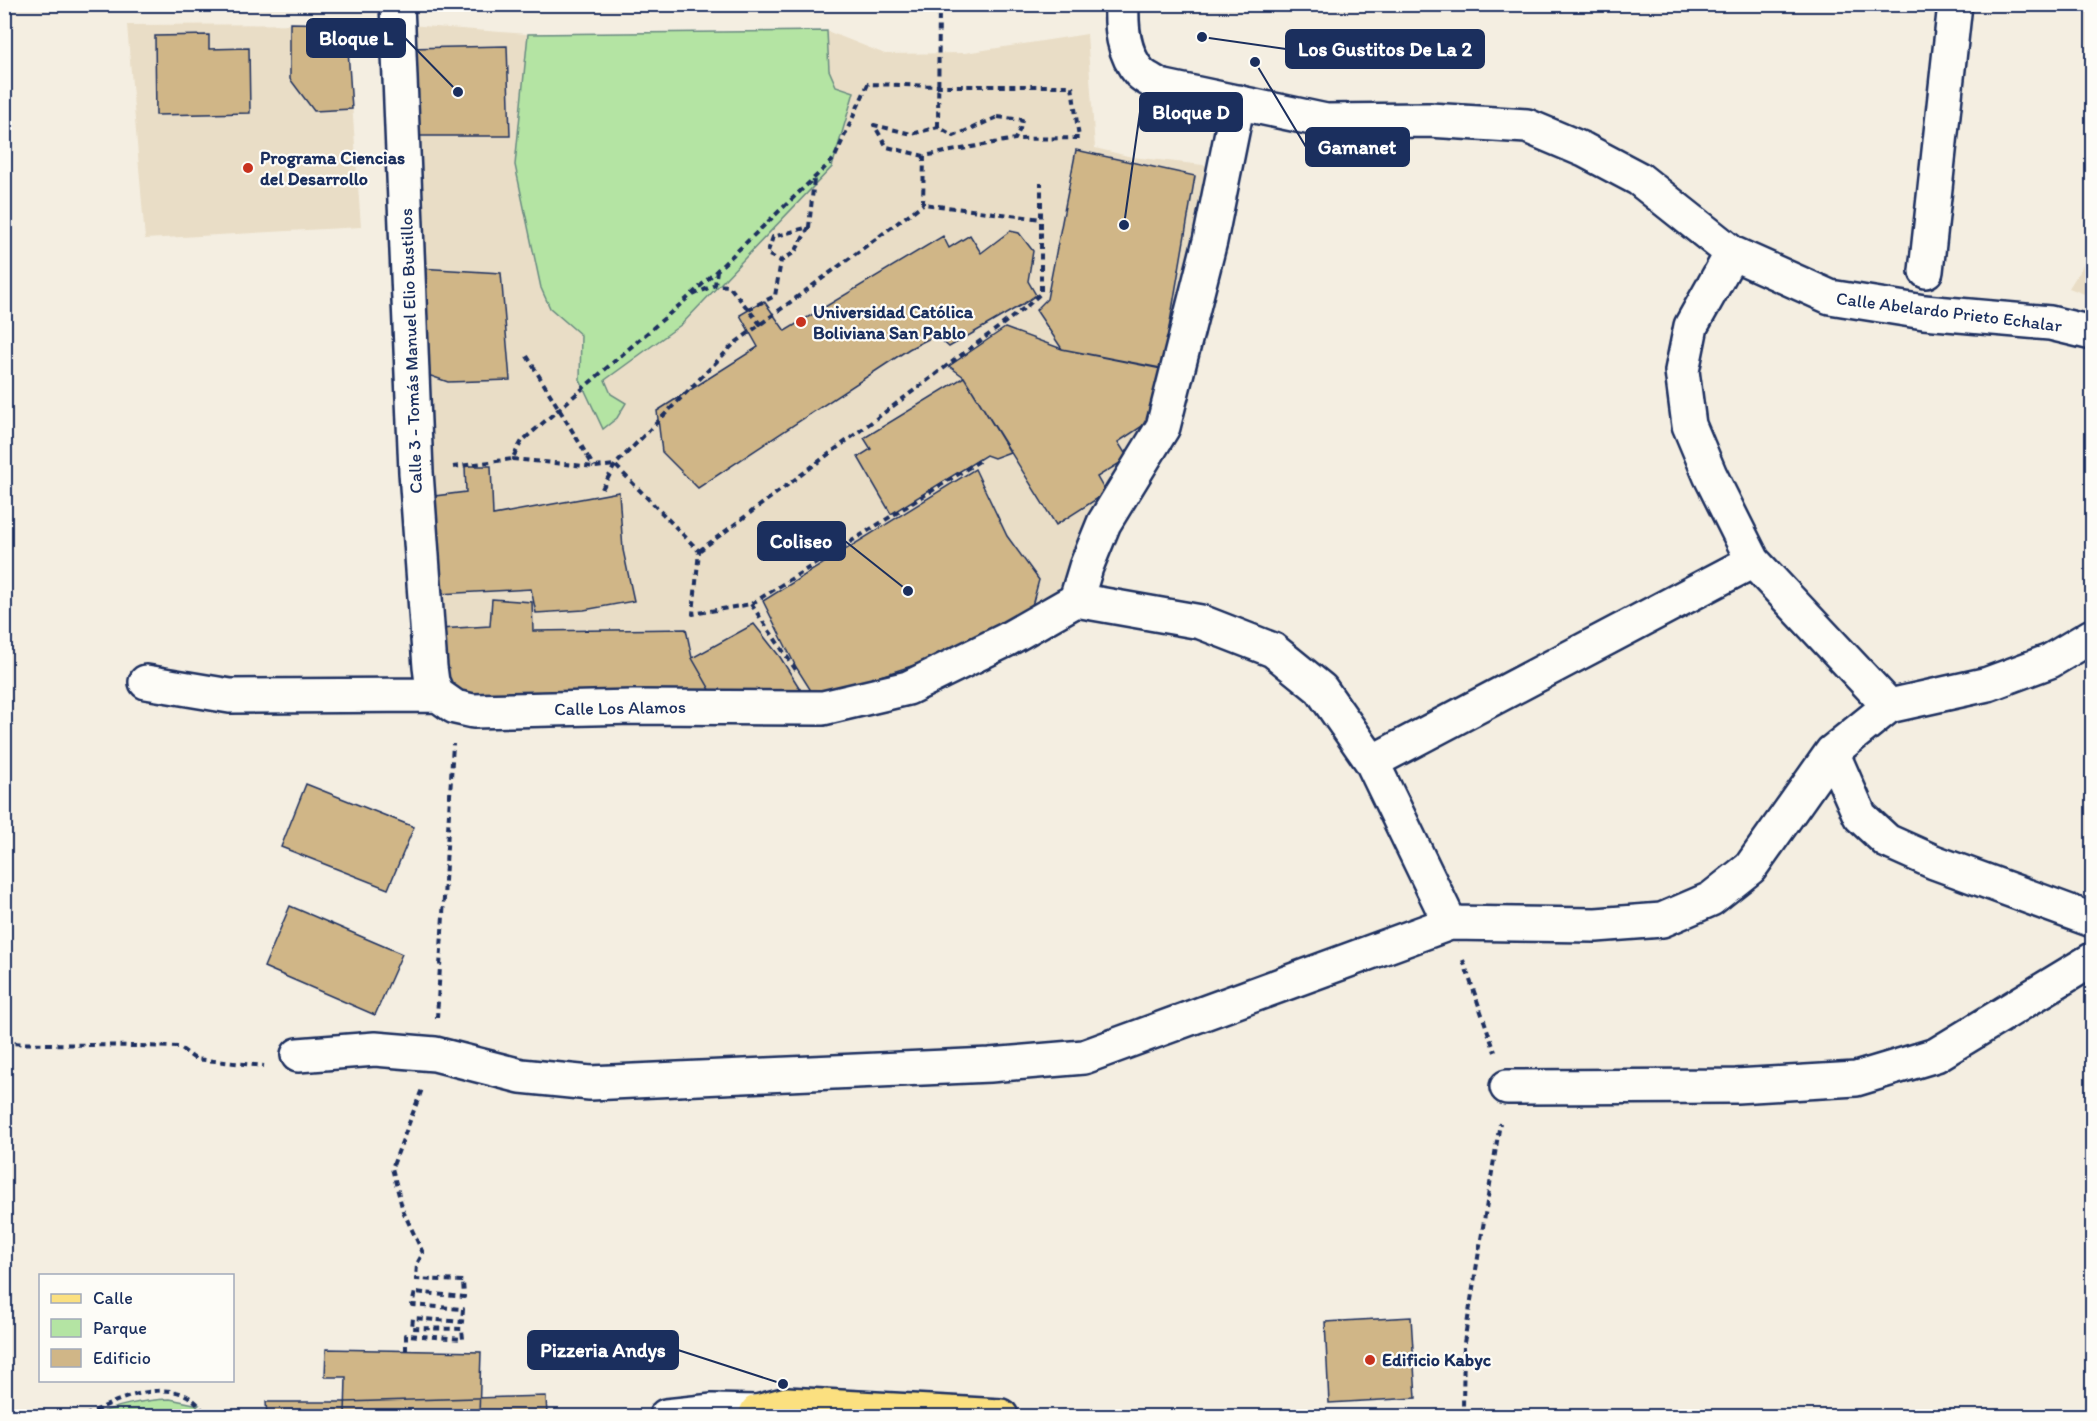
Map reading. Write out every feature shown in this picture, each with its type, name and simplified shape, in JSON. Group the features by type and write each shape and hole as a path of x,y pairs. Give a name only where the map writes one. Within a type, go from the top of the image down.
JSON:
{"main road":[{"path":"756,1414 787,1404 1001,1416"}],"street":[{"name":"Calle 3 - Tomás Manuel Elio Bustillos","path":"397,4 416,472 432,682 447,701"},
{"name":"Calle Abelardo Prieto Echalar","path":"1122,4 1126,48 1142,75 1160,86 1326,121 1430,120 1527,126 1584,150 1639,179 1732,253 1830,297 1924,312 2050,323 2092,333"},
{"path":"1926,271 1955,4"},
{"path":"1238,102 1210,242 1163,427 1104,523 1086,567 1076,600 1201,622 1273,650 1321,689 1372,762 1450,923"},
{"path":"1732,253 1691,326 1683,371 1689,425 1710,475 1753,561 1888,706"},
{"path":"1372,762 1753,561"},
{"name":"Calle Los Alamos","path":"146,682 230,696 447,701 473,711 633,707 823,708 908,688 1006,640 1076,600"},
{"path":"298,1055 375,1049 435,1054 522,1076 591,1083 990,1065 1084,1057 1450,923 1596,925 1662,920 1711,899 1750,868 1832,752 1888,706 1988,684 2050,661 2092,636"},
{"path":"1832,752 1860,816 1887,841 1934,862 2092,920"},
{"path":"1507,1087 1736,1086 1857,1079 1936,1055 2092,960"},
{"path":"666,1416 713,1411 756,1414"}],"path":[{"path":"938,127 939,4"},
{"path":"512,459 522,441 690,296 834,159 868,84 1072,86 1079,138 1015,139 924,156 886,147 874,124 912,134 938,127 954,136 998,117 1022,120 1015,139"},
{"path":"923,204 924,156"},
{"path":"748,309 775,296 781,261 795,252 808,227 815,178"},
{"path":"981,460 751,604 693,614 699,550 1027,306 1041,293 1041,183"},
{"path":"602,489 615,465 735,343 923,204 1042,219"},
{"path":"781,261 766,254 773,237 808,227"},
{"path":"714,285 717,269"},
{"path":"690,296 714,285 729,286 761,325"},
{"path":"527,356 595,468"},
{"path":"416,472 512,459 595,468 615,465"},
{"path":"615,465 699,550"},
{"path":"751,604 823,708"},
{"path":"406,1351 406,1335 463,1338 462,1329 412,1328 413,1318 462,1322 463,1310 412,1305 415,1293 464,1297 463,1281 416,1279 417,1264 423,1253 403,1211 392,1168 435,1054 447,701"},
{"path":"1450,923 1507,1087 1464,1343 1462,1416"},
{"path":"4,1043 179,1047 195,1059 268,1067 298,1055"},
{"path":"85,1416 134,1395 163,1390 188,1395 200,1405 204,1413"}],"shaded area":[{"name":"Programa Ciencias del Desarrollo","path":"338,24 347,35 361,227 145,239 127,25"},
{"name":"Universidad Católica Boliviana San Pablo","path":"409,25 528,34 827,31 885,54 965,53 1087,34 1095,148 1132,157 1212,166 1160,414 1081,567 1030,613 924,662 836,691 710,702 446,687 427,497"},
{"path":"2092,251 2092,297 2069,288"}],"green space":[{"path":"827,31 829,70 836,86 854,92 832,167 682,324 605,380 611,394 626,403 617,418 603,429 580,380 581,335 550,308 541,288 515,165 528,34"},
{"path":"170,1399 199,1405 186,1416 90,1416 129,1404"}],"building":[{"path":"290,23 338,24 347,35 352,109 314,111 290,79"},
{"path":"209,35 209,49 249,48 250,113 156,115 155,36"},
{"path":"507,46 510,136 408,136 408,48"},
{"path":"1076,150 1195,176 1162,369 1062,349 1036,310 1047,299"},
{"path":"1010,231 1019,233 1033,251 1028,281 1036,295 1023,304 949,347 936,335 909,349 698,488 662,452 657,411 758,347 740,315 764,301 785,331 943,236 949,248 970,235 981,253"},
{"path":"419,268 501,273 510,380 448,382 428,375"},
{"path":"1005,328 1062,349 1161,368 1150,421 1118,442 1128,458 1097,477 1106,493 1056,525 964,377 949,366"},
{"path":"964,377 1010,452 994,458 986,455 891,514 858,457 871,449 864,438"},
{"path":"465,466 491,466 493,515 619,492 623,550 634,601 584,610 536,613 531,589 439,594 427,497 466,492"},
{"path":"975,469 1007,536 1039,580 1030,613 924,662 815,697 796,667 763,601"},
{"path":"492,599 532,602 533,631 686,629 692,658 712,693 467,697 446,687 439,629 490,626"},
{"path":"754,624 780,657 807,700 712,693 692,658"},
{"path":"306,784 414,827 388,889 281,847"},
{"path":"290,906 402,954 375,1015 264,967"},
{"name":"Edificio Kabyc","path":"1411,1317 1416,1398 1329,1403 1325,1322"},
{"path":"326,1349 481,1352 479,1416 345,1416 346,1377 325,1377"},
{"path":"546,1396 547,1416 267,1416 266,1402 345,1402"}],"place":[{"name":"Los Gustitos De La 2","path":"1202,37"},
{"name":"Gamanet","path":"1255,62"},
{"name":"Bloque L","path":"458,92"},
{"name":"Programa Ciencias del Desarrollo","path":"248,168"},
{"name":"Bloque D","path":"1124,225"},
{"name":"Universidad Católica Boliviana San Pablo","path":"801,322"},
{"name":"Coliseo","path":"908,591"},
{"name":"Edificio Kabyc","path":"1370,1360"},
{"name":"Pizzeria Andys","path":"783,1384"}]}
